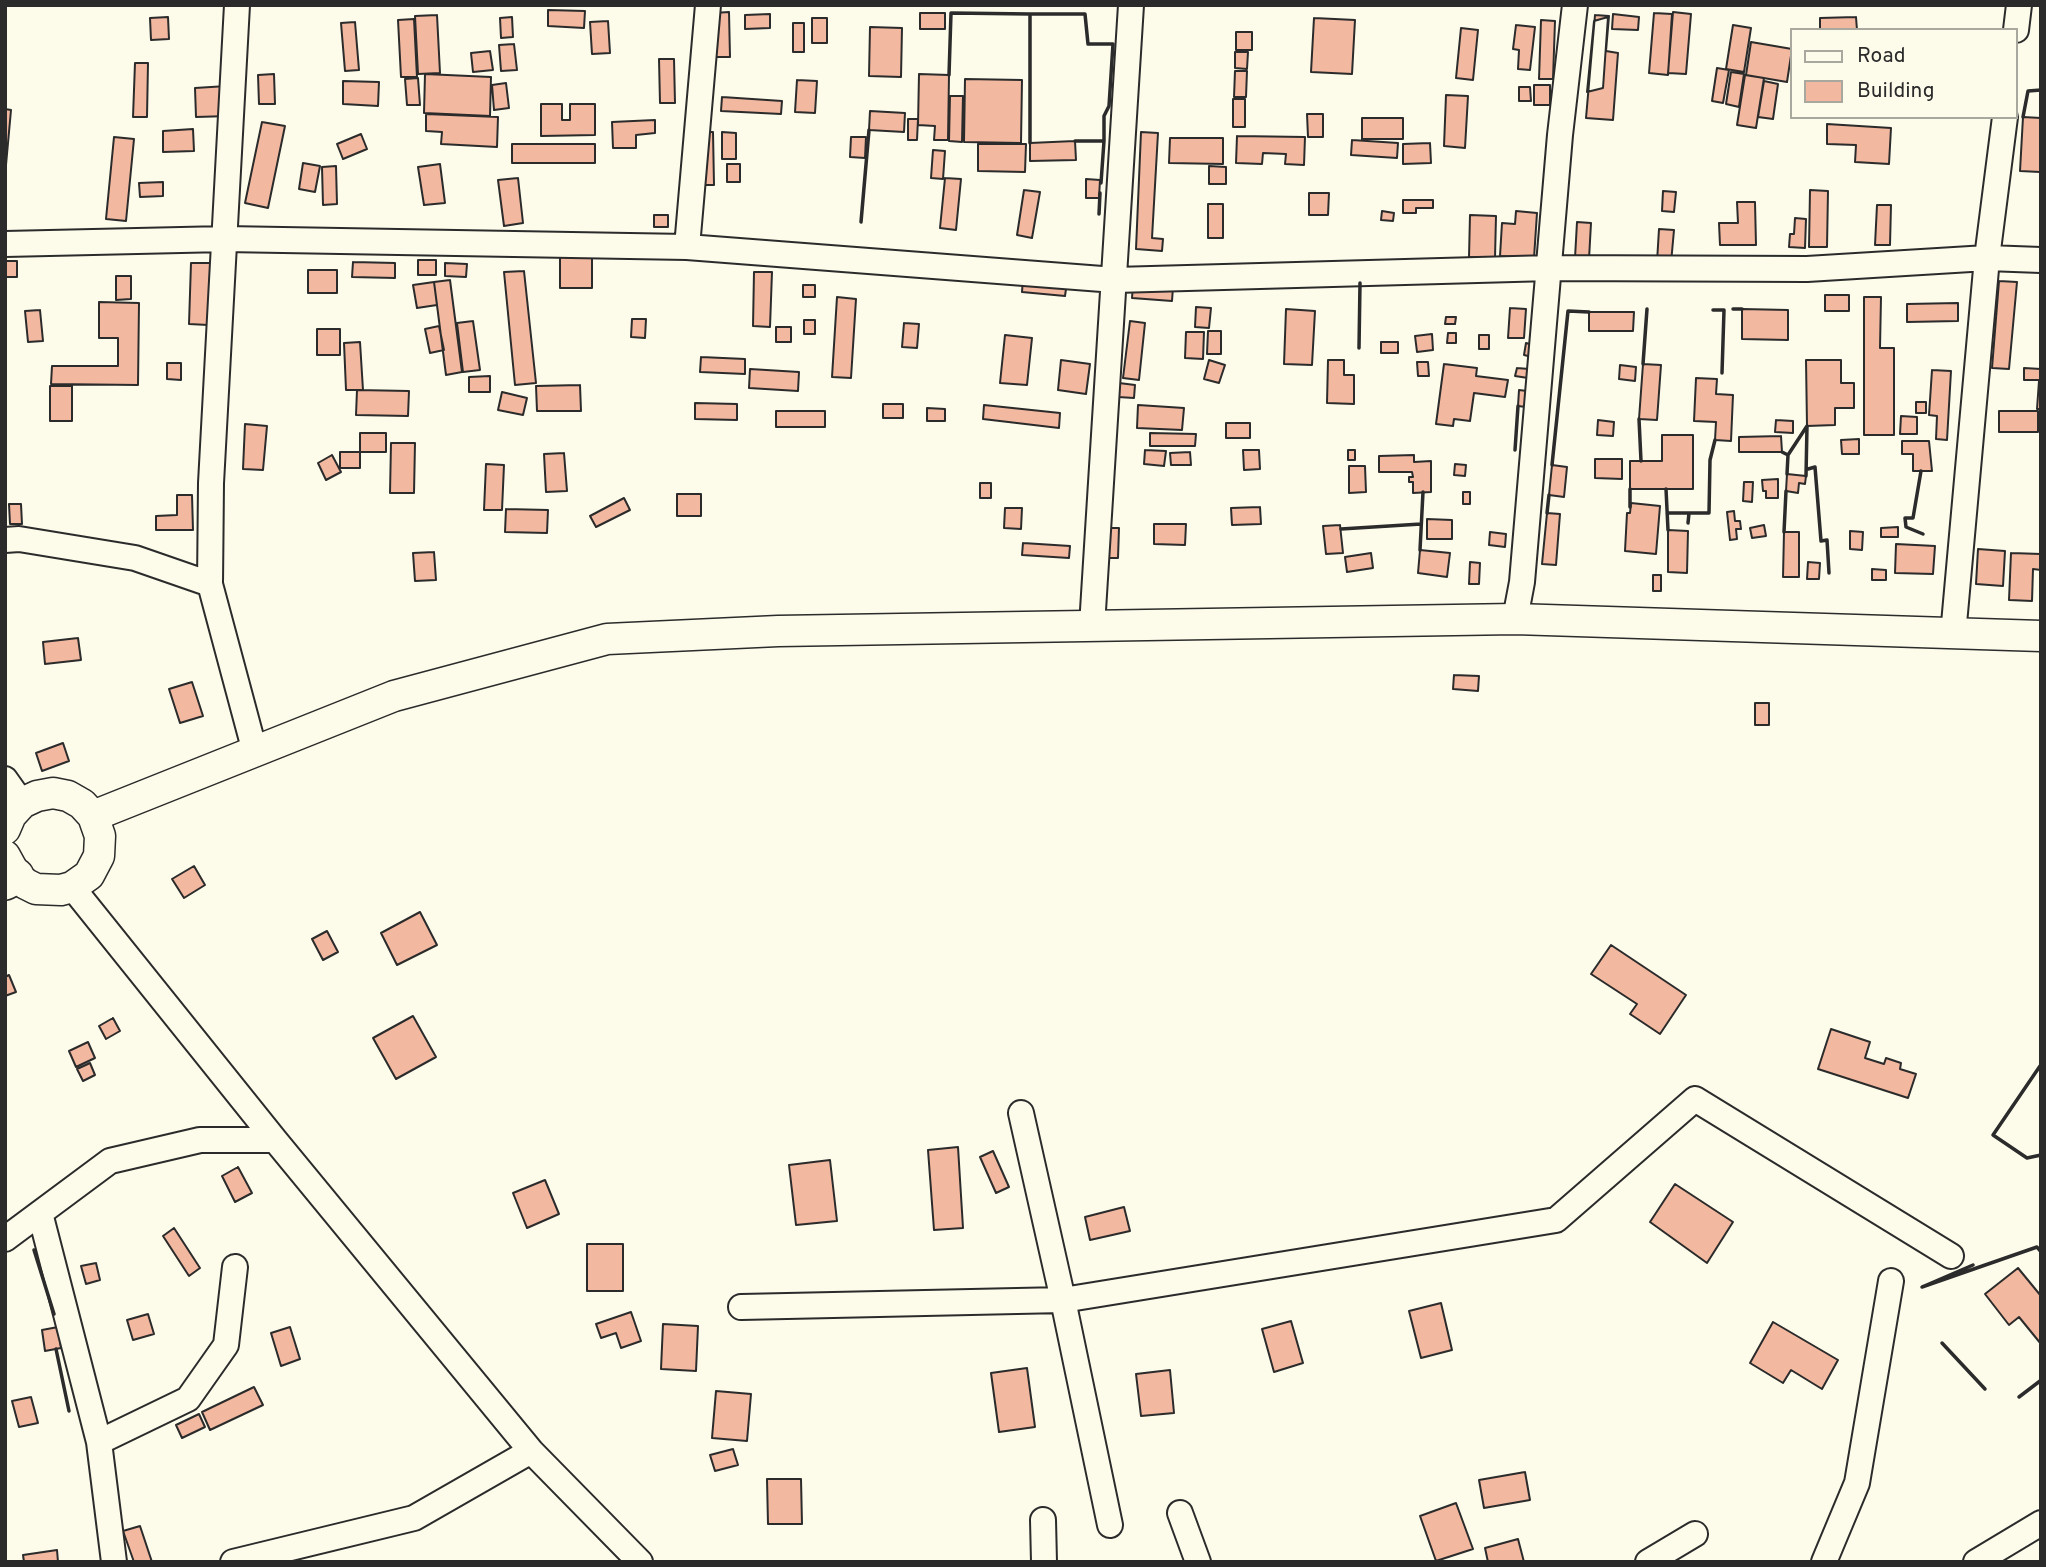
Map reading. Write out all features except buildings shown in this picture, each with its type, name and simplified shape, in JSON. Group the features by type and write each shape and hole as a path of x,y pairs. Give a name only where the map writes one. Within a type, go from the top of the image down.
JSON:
{"street":[{"path":"237,5 211,483 210,584 255,752"},
{"path":"687,247 708,5"},
{"path":"1092,626 1130,5"},
{"path":"1515,619 1522,582 1560,135 1575,5"},
{"path":"2016,28 2019,5"},
{"path":"1953,635 1987,258 2005,119"},
{"path":"5,244 225,239 687,247 1115,280 1550,268 1807,269 1987,258 2041,260"},
{"path":"5,540 19,539 135,558 210,584"},
{"path":"93,816 394,696 607,639 778,631 1515,619 2041,636"},
{"path":"5,829 11,815 14,791 37,796 53,793 68,796 82,804 93,816 100,836 99,856 89,874 72,887 49,891 36,889 9,871"},
{"path":"72,887 531,1451 640,1562"},
{"path":"741,1307 1063,1300 1556,1220 1695,1098 1951,1256"},
{"path":"1021,1113 1110,1525"},
{"path":"5,1239 110,1161 200,1140 275,1139"},
{"path":"40,1213 99,1442 114,1562"},
{"path":"99,1442 188,1399 226,1345 235,1267"},
{"path":"1824,1562 1857,1483 1891,1282"},
{"path":"233,1562 414,1518 531,1451"},
{"path":"1180,1513 1198,1562"},
{"path":"1043,1520 1044,1562"},
{"path":"1976,1562 2041,1523"},
{"path":"1648,1562 1695,1534"}],"wall":[{"path":"949,75 951,13 1030,14"},
{"path":"1030,143 1030,14 1085,14 1088,44 1113,44 1109,106 1104,116 1104,141 1075,141"},
{"path":"2023,117 2028,91 2041,90"},
{"path":"861,222 869,130"},
{"path":"1101,183 1104,141"},
{"path":"1099,214 1100,193"},
{"path":"1359,348 1360,283"},
{"path":"1643,364 1647,309"},
{"path":"1733,309 1742,309"},
{"path":"1713,310 1724,310 1722,373"},
{"path":"1552,465 1568,311 1589,312"},
{"path":"1515,450 1518,406"},
{"path":"1639,419 1641,461"},
{"path":"1782,452 1788,455 1807,426"},
{"path":"1806,476 1807,426"},
{"path":"1667,513 1709,513 1710,460 1715,440"},
{"path":"1787,474 1788,455"},
{"path":"1808,469 1815,467 1821,541 1827,540 1829,573"},
{"path":"1921,471 1913,518 1905,518 1906,527 1923,534"},
{"path":"1630,489 1630,507"},
{"path":"1666,489 1668,530"},
{"path":"1784,532 1786,491"},
{"path":"1420,550 1423,492"},
{"path":"1547,513 1549,495"},
{"path":"1688,523 1689,513"},
{"path":"1341,529 1421,524"},
{"path":"2040,1066 1993,1135 2027,1158 2041,1155"},
{"path":"1973,1265 1922,1287 2037,1247 2041,1252"},
{"path":"34,1250 54,1314"},
{"path":"1942,1343 1985,1389"},
{"path":"56,1349 69,1411"},
{"path":"2019,1397 2040,1381"}]}
